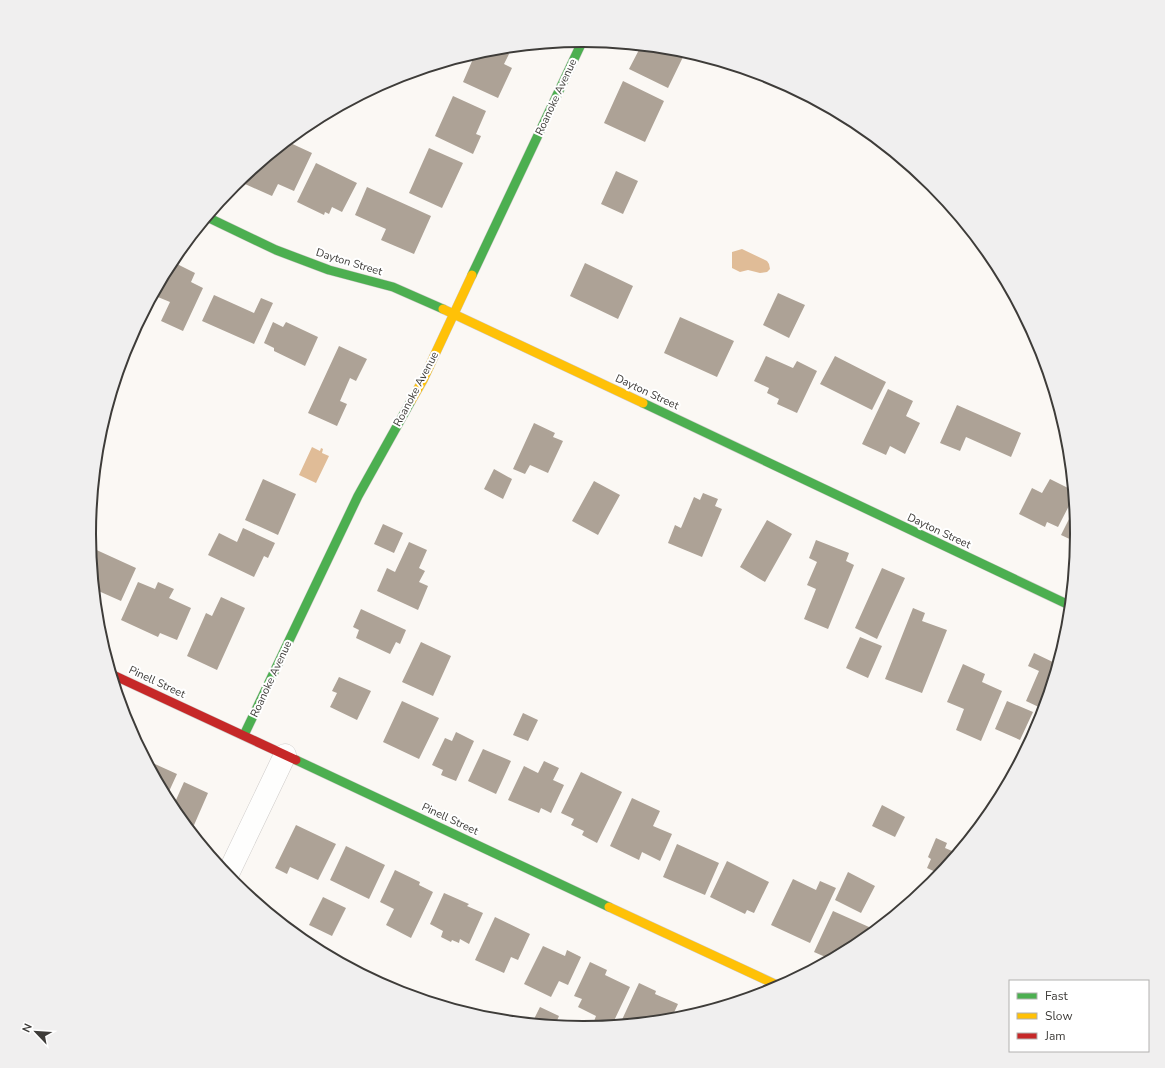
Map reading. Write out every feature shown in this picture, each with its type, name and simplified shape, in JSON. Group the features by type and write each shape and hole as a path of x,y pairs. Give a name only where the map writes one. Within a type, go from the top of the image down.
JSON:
{"street":[{"name":"Roanoke Avenue","path":"244,736 358,496 423,380 580,47"},
{"name":"Dayton Street","path":"211,219 276,250 329,270 393,288 454,314 1064,604"},
{"name":"Pinell Street","path":"117,677 772,983"},
{"path":"230,870 285,755"}],"shaded area":[{"path":"742,249 767,261 770,269 767,272 760,273 748,270 740,272 732,268 732,252"},
{"path":"312,447 320,451 321,448 323,449 322,453 329,456 316,483 299,475"}],"building":[{"path":"639,50 683,57 668,88 629,69"},
{"path":"507,53 509,54 504,64 512,68 498,98 463,82 473,60 487,56"},
{"path":"623,81 664,101 645,142 604,123"},
{"path":"453,96 486,111 476,134 481,136 473,154 435,136"},
{"path":"292,144 312,153 294,191 278,184 272,196 245,184 261,168"},
{"path":"429,148 463,163 442,208 409,193"},
{"path":"316,163 357,183 342,212 332,207 329,214 325,212 324,215 297,202"},
{"path":"616,171 638,181 623,214 601,204"},
{"path":"367,187 431,216 414,254 381,240 386,229 355,215"},
{"path":"585,263 633,286 618,319 570,296"},
{"path":"177,264 195,273 191,282 203,288 183,331 161,321 170,302 157,297"},
{"path":"778,293 805,305 789,338 763,325"},
{"path":"214,295 254,313 261,298 273,303 254,344 202,321"},
{"path":"680,317 734,341 717,377 664,353"},
{"path":"273,322 283,327 286,322 318,337 305,366 274,351 274,348 264,343"},
{"path":"339,346 367,359 356,381 350,378 340,401 347,404 337,426 308,413"},
{"path":"766,356 793,368 797,361 817,371 797,413 777,404 779,399 767,393 769,388 754,381"},
{"path":"835,356 886,382 872,410 820,384"},
{"path":"888,389 913,401 906,416 920,423 905,454 890,446 886,455 862,444"},
{"path":"957,405 1021,433 1011,457 966,437 960,451 940,443"},
{"path":"534,423 555,433 553,437 563,441 548,473 530,465 525,474 513,469"},
{"path":"494,469 512,479 503,499 484,489"},
{"path":"263,479 296,494 278,535 245,520"},
{"path":"1050,479 1067,487 1068,507 1058,527 1047,522 1045,527 1019,514 1032,488 1042,493"},
{"path":"594,481 620,495 598,535 572,521"},
{"path":"703,493 718,499 715,506 722,509 702,557 668,543 675,525 681,528 694,497 700,500"},
{"path":"1069,519 1070,539 1061,535"},
{"path":"767,520 792,534 765,582 740,567"},
{"path":"383,524 403,533 394,553 374,544"},
{"path":"243,528 275,543 268,558 264,556 254,577 208,555 219,533 237,542"},
{"path":"816,540 849,553 846,561 854,565 828,629 804,619 816,589 807,585 817,562 809,558"},
{"path":"409,542 427,550 419,568 425,571 419,582 428,586 418,610 377,591 387,568 395,572"},
{"path":"96,550 136,568 121,601 99,591"},
{"path":"882,568 905,578 877,639 855,628"},
{"path":"138,582 155,589 158,582 174,589 169,598 191,608 177,640 160,633 158,637 121,620"},
{"path":"221,597 245,608 217,670 187,656 206,613 212,616"},
{"path":"913,608 925,613 922,621 947,630 922,693 885,679"},
{"path":"361,609 406,630 400,644 396,642 390,654 356,638 359,630 353,627"},
{"path":"860,637 882,646 868,678 846,668"},
{"path":"421,642 451,656 433,696 402,682"},
{"path":"1034,653 1052,662 1038,706 1026,701 1039,671 1028,666"},
{"path":"963,664 985,674 982,682 1002,691 981,741 956,730 964,709 947,702"},
{"path":"339,677 371,691 357,720 330,707 337,693 332,691"},
{"path":"402,701 439,718 419,759 383,742"},
{"path":"1007,701 1033,712 1020,740 995,729"},
{"path":"523,713 538,720 528,741 513,735"},
{"path":"456,732 474,741 456,781 441,775 443,770 432,765 445,738 452,741"},
{"path":"483,749 511,761 496,794 468,781"},
{"path":"544,761 559,768 553,780 564,785 551,813 541,808 539,813 508,800 524,766 538,773"},
{"path":"154,764 177,774 169,791"},
{"path":"581,772 622,792 597,843 582,835 584,831 571,825 574,819 561,813"},
{"path":"184,782 208,793 193,826 176,801"},
{"path":"632,798 660,811 653,826 672,834 660,861 642,852 639,860 610,846"},
{"path":"882,805 905,817 895,837 872,826"},
{"path":"296,825 336,844 318,880 290,867 287,874 275,868"},
{"path":"936,838 947,843 945,848 952,851 934,871 927,868 931,859 928,857"},
{"path":"677,844 719,863 705,895 663,877"},
{"path":"346,846 385,865 369,899 330,880"},
{"path":"727,861 769,882 754,913 747,910 745,914 710,897"},
{"path":"395,870 420,882 419,885 433,892 411,938 386,925 394,909 380,902"},
{"path":"848,872 875,886 861,913 835,900"},
{"path":"793,879 816,890 820,881 836,888 810,943 771,925"},
{"path":"444,893 469,904 467,906 483,913 469,944 460,939 459,943 452,940 451,942 441,937 443,931 430,924"},
{"path":"323,897 346,908 332,936 309,925"},
{"path":"833,911 869,927 825,957 814,952"},
{"path":"495,917 530,934 518,960 511,957 504,973 475,960"},
{"path":"543,946 565,956 567,950 581,957 568,985 559,981 551,997 524,984"},
{"path":"590,962 607,970 605,975 630,987 614,1020 594,1021 596,1016 578,1007 582,999 574,996"},
{"path":"639,983 656,991 655,994 678,1004 674,1013 622,1019"},
{"path":"540,1007 559,1016 557,1020 534,1018"}],"traffic: fast":[{"path":"472,275 580,47"},
{"path":"211,219 276,250 329,270 393,287 443,309"},
{"path":"244,735 358,496 411,401"},
{"path":"643,403 1064,603"},
{"path":"296,760 609,907"}],"traffic: slow":[{"path":"411,401 423,380 472,275"},
{"path":"443,309 643,403"},
{"path":"609,907 772,983"}],"traffic: jam":[{"path":"117,677 296,760"}]}
